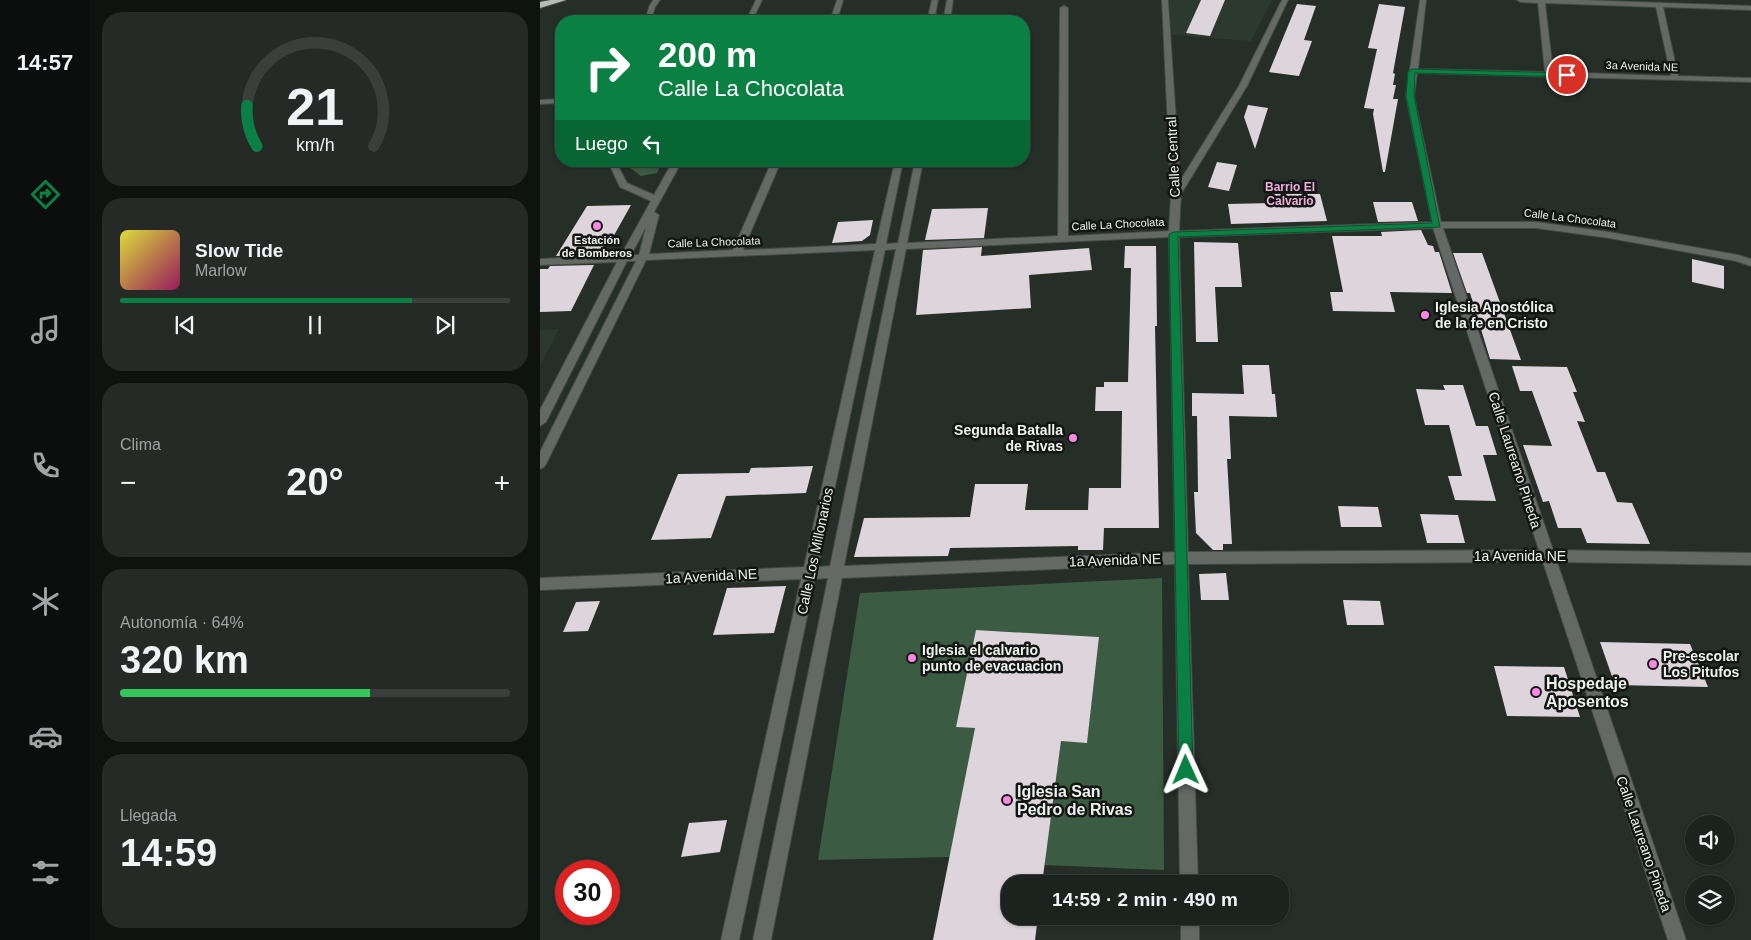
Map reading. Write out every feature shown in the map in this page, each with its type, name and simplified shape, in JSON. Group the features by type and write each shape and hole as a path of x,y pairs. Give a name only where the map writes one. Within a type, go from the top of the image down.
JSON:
{"highway":[{"path":"540,4 562,0"}],"street":[{"path":"650,15 657,0"},
{"path":"751,15 759,0"},
{"path":"835,15 840,0"},
{"path":"931,15 935,0"},
{"path":"947,15 950,0"},
{"name":"Calle Central","path":"1165,0 1176,194 1174,234 1180,558 1189,875"},
{"path":"1176,194 1243,86 1285,0"},
{"name":"Calle Laureano Pineda","path":"1423,0 1410,96 1437,225 1677,940"},
{"path":"1520,0 1751,8"},
{"path":"1541,1 1549,75"},
{"path":"1659,4 1675,78"},
{"path":"1063,239 1064,8"},
{"name":"3a Avenida NE","path":"1412,71 1751,80"},
{"path":"540,102 555,101"},
{"path":"615,167 623,185 658,200"},
{"path":"540,422 624,258 675,167"},
{"path":"736,254 775,167"},
{"name":"Calle Los Millonarios","path":"730,940 898,167"},
{"name":"Calle Los Millonarios","path":"762,940 918,167"},
{"path":"540,464 643,257 658,200"},
{"name":"Calle La Chocolata","path":"541,261 1174,234 1437,225 1536,225 1609,235 1738,258 1751,263"},
{"name":"1a Avenida NE","path":"540,584 1180,558 1547,556 1751,559"},
{"path":"1190,925 1190,940"}],"shaded area":[{"path":"1169,0 1272,0 1251,41 1171,35"},
{"path":"559,329 540,366 540,330"}],"green space":[{"path":"629,167 660,167 657,173 641,176"},
{"path":"1162,578 1164,870 1044,865 1061,741 1087,742 1099,637 977,630 956,727 975,728 950,857 818,860 860,593"}],"building":[{"path":"1201,0 1225,0 1210,36 1186,33"},
{"path":"1297,4 1316,6 1304,40 1312,41 1299,76 1269,72"},
{"path":"1379,4 1405,7 1393,73 1395,74 1393,85 1396,85 1393,99 1398,99 1385,172 1383,172 1373,114 1374,109 1364,108 1377,49 1368,48"},
{"path":"1248,105 1268,108 1255,149 1244,117"},
{"path":"1217,162 1237,165 1229,191 1208,187"},
{"path":"1270,194 1320,194 1327,221 1231,224 1228,204 1273,203"},
{"path":"1373,202 1412,202 1418,221 1378,222"},
{"name":"Estación de Bomberos","path":"631,205 608,246 604,246 600,254 556,256 587,206"},
{"path":"988,208 984,238 925,240 932,209"},
{"path":"873,220 870,235 862,241 832,243 838,222"},
{"path":"1421,230 1428,245 1433,246 1435,252 1439,252 1452,293 1390,292 1395,312 1333,311 1330,292 1343,292 1332,236 1382,236 1381,232"},
{"path":"1194,242 1238,243 1242,287 1215,287 1218,342 1196,342"},
{"path":"1125,246 1156,246 1157,326 1155,326 1159,528 1104,528 1103,550 1078,550 1078,546 950,548 948,556 854,557 864,518 970,517 975,484 1028,484 1025,510 1088,510 1089,488 1121,488 1122,411 1095,411 1096,387 1104,387 1104,382 1128,382 1131,268 1124,268"},
{"path":"982,247 981,256 1089,248 1092,270 1029,275 1031,308 916,315 923,250"},
{"path":"1453,253 1482,253 1521,360 1490,359 1470,293 1467,293"},
{"path":"1692,259 1724,266 1724,289 1692,282"},
{"path":"594,265 571,311 540,312 540,269 548,269 550,266"},
{"path":"1242,365 1269,365 1272,394 1275,394 1277,417 1229,416 1231,459 1227,459 1232,544 1223,544 1223,550 1213,550 1196,533 1194,492 1198,492 1197,416 1192,416 1192,393 1244,394"},
{"path":"1512,366 1567,367 1577,392 1573,392 1585,422 1577,421 1597,472 1605,472 1617,502 1632,503 1650,544 1587,543 1581,528 1558,528 1549,501 1543,502 1523,445 1552,446 1532,391 1520,391"},
{"path":"1443,385 1463,385 1476,426 1488,426 1497,455 1483,455 1496,501 1455,500 1448,476 1462,476 1449,425 1425,425 1416,389 1445,390"},
{"path":"813,466 806,493 726,496 711,538 651,540 678,474 749,473 751,468"},
{"path":"1338,506 1378,507 1382,527 1341,527"},
{"path":"1420,514 1458,515 1465,543 1427,543"},
{"path":"1226,573 1229,600 1201,600 1199,574"},
{"path":"786,586 774,633 713,635 727,588"},
{"path":"1343,600 1380,601 1384,625 1347,625"},
{"path":"600,601 588,631 563,632 576,602"},
{"name":"Iglesia San Pedro de Rivas","path":"976,630 1099,637 1087,743 1061,741 1043,875 1001,875 1001,925 1037,925 1035,940 933,940 975,728 956,727"},
{"name":"Pre-escolar Los Pitufos","path":"1600,642 1690,644 1708,687 1615,685"},
{"name":"Hospedaje Aposentos","path":"1494,666 1564,667 1580,717 1507,716"},
{"path":"727,820 720,852 681,857 689,823"}],"place":[{"name":"Estación de Bomberos","path":"597,226"},
{"name":"Iglesia Apostólica de la fe en Cristo","path":"1425,315"},
{"name":"Segunda Batalla de Rivas","path":"1073,438"},
{"name":"Iglesia el calvario punto de evacuacion","path":"912,658"},
{"name":"Pre-escolar Los Pitufos","path":"1653,664"},
{"name":"Hospedaje Aposentos","path":"1536,692"},
{"name":"Iglesia San Pedro de Rivas","path":"1007,800"}],"district":[{"name":"Barrio El Calvario","path":"1290,194"}],"route":[{"path":"1186,770 1174,234 1437,225 1410,96 1412,71 1567,75"}]}
